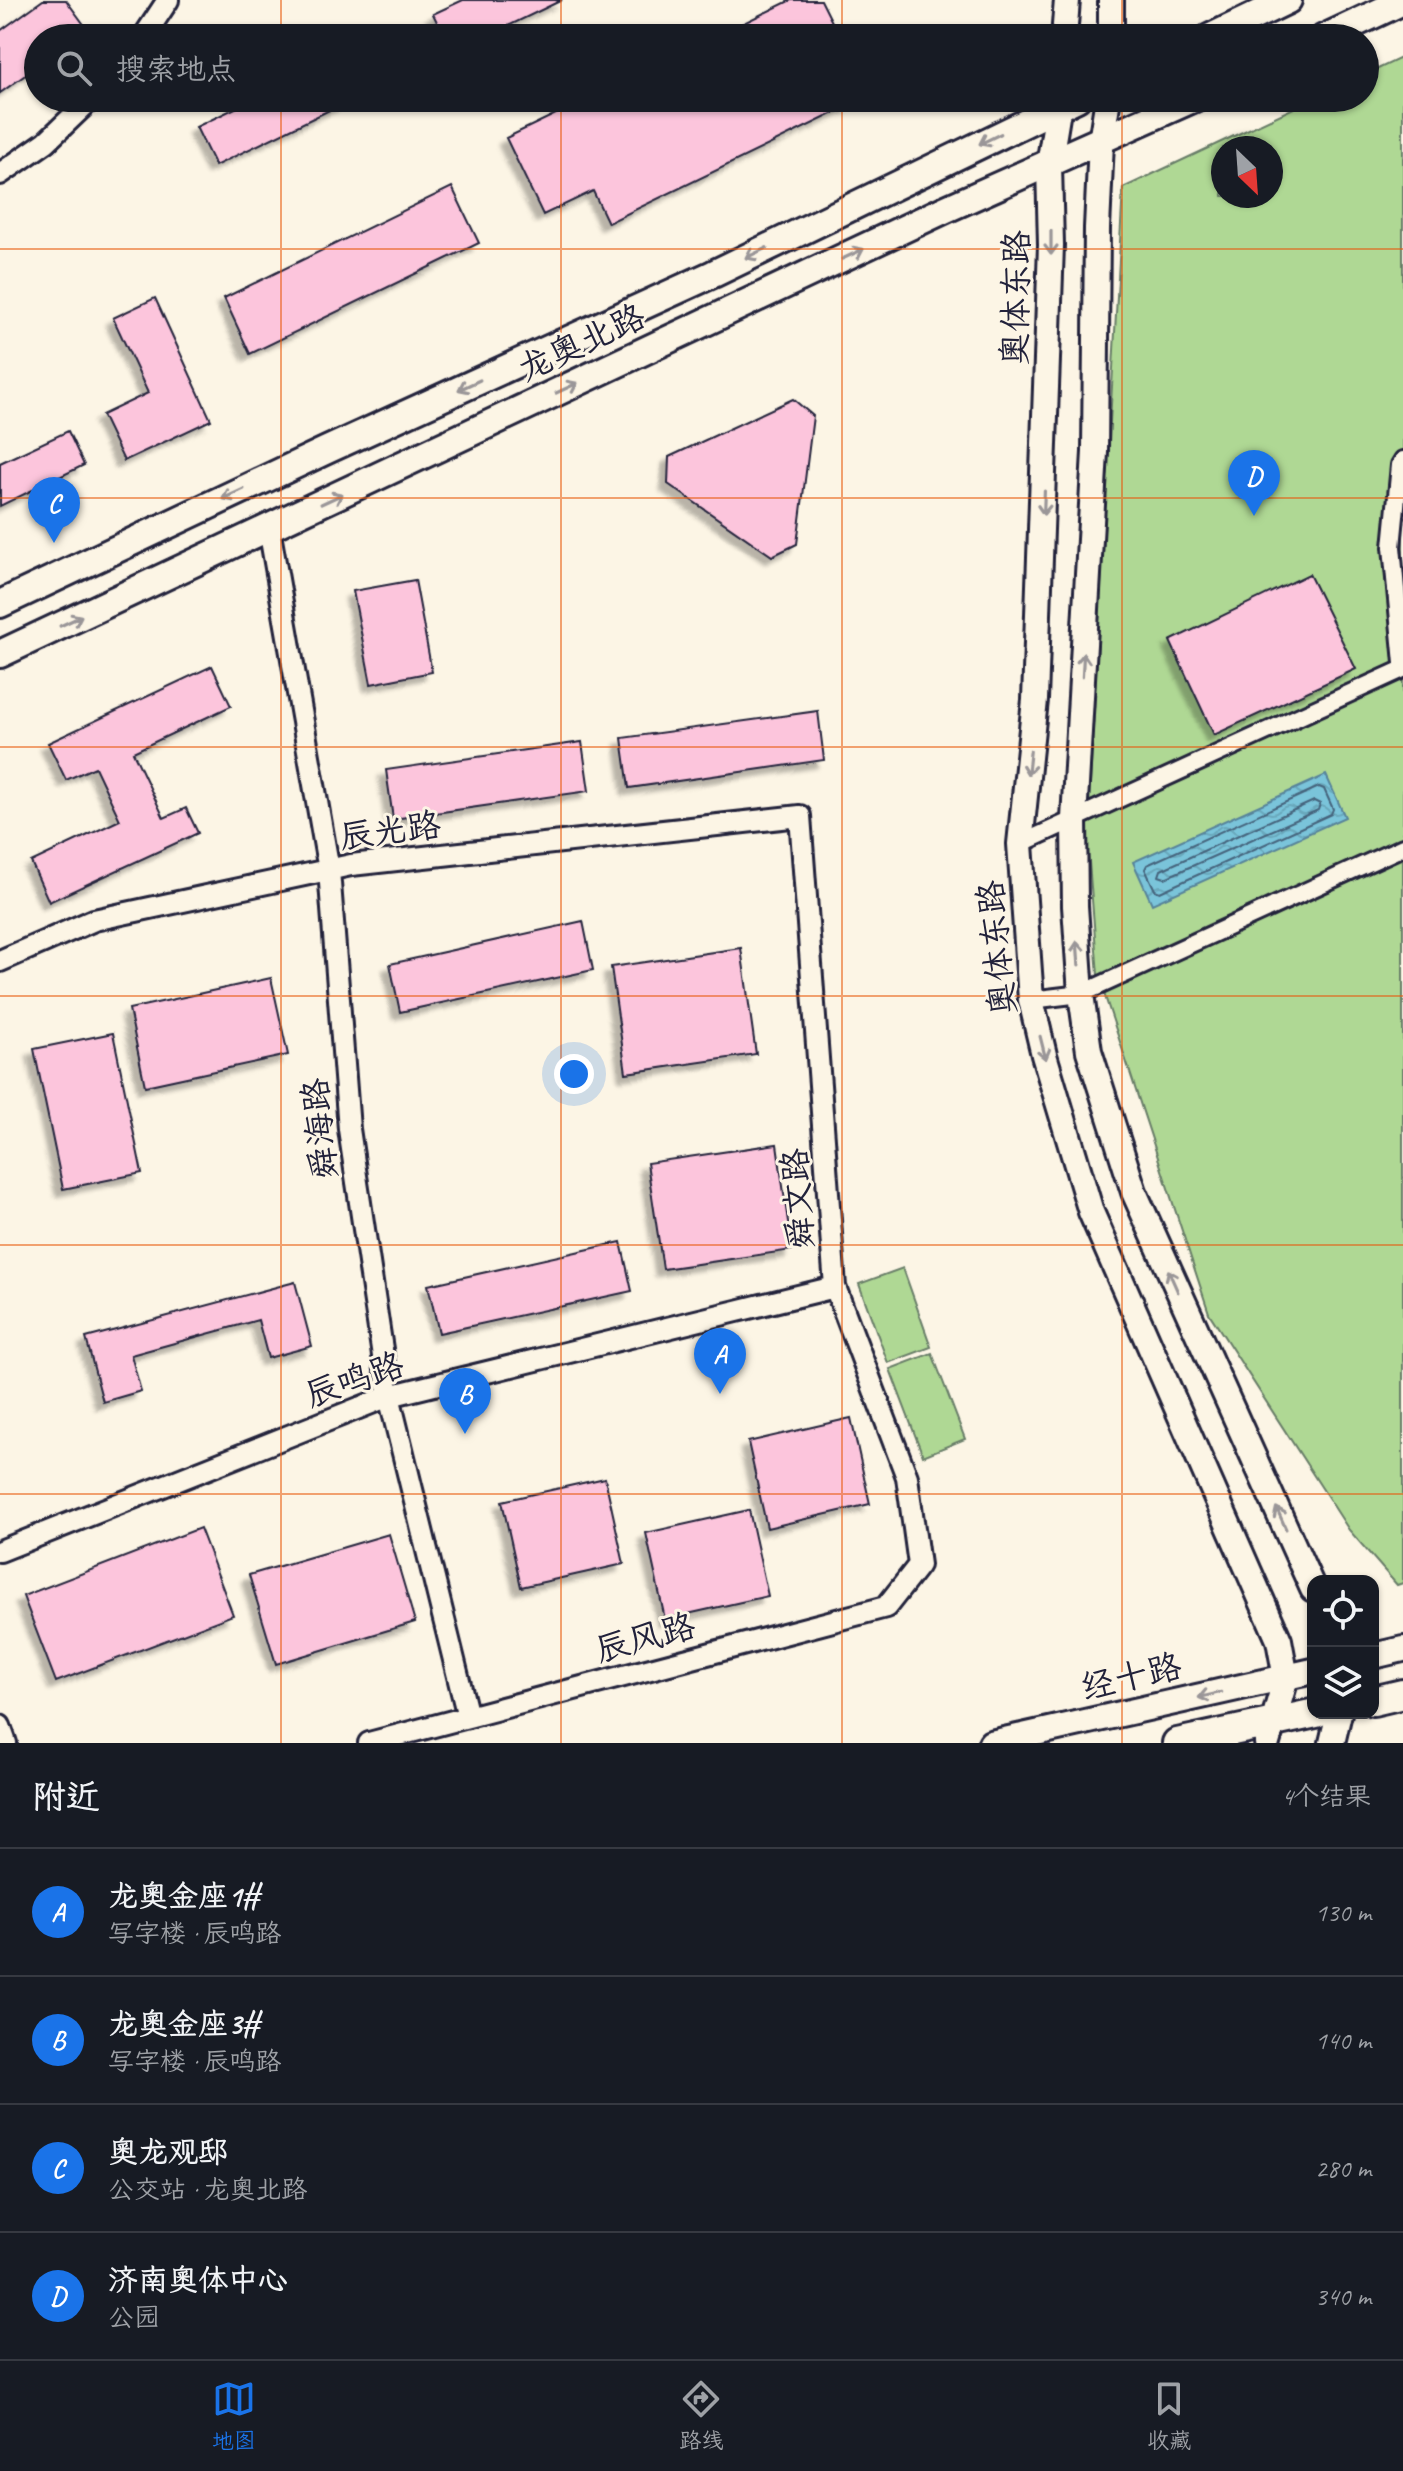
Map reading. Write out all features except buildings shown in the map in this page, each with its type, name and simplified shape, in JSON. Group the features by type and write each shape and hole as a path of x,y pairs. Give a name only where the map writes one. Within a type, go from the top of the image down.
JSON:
{"highway":[{"path":"1379,1700 1403,1694"},
{"path":"1177,1743 1271,1732 1307,1717"}],"main road":[{"path":"1065,24 1067,0"},
{"path":"1111,0 1111,24"},
{"path":"1238,24 1288,0"},
{"path":"1354,24 1403,1"},
{"name":"龙奥北路","path":"0,604 298,463 713,274 1042,112"},
{"name":"奥体东路","path":"1063,112 1049,165 1051,245 1036,686 1020,844 1031,1000 1044,1055 1091,1212 1279,1640 1286,1678 1271,1732"},
{"path":"1106,112 1101,142 1097,228 1095,452 1074,819 1075,906 1081,994 1089,1051 1134,1192 1307,1576"},
{"name":"龙奥北路","path":"0,654 946,209 1165,112"},
{"path":"1379,1655 1403,1649"},
{"name":"经十路","path":"991,1743 1307,1673"},
{"path":"1332,1743 1338,1719"}],"street":[{"path":"152,24 168,0"},
{"path":"0,174 46,142 77,112"},
{"path":"1403,460 1392,547 1403,663"},
{"name":"舜海路","path":"269,528 329,870 349,1129 389,1396 468,1717"},
{"path":"1020,844 1403,669"},
{"name":"辰光路","path":"0,961 94,920 351,865 800,816"},
{"name":"舜文路","path":"800,816 835,1287 907,1477 919,1565"},
{"path":"1031,1000 1081,994 1403,847"},
{"name":"辰鸣路","path":"0,1551 389,1396 835,1287"},
{"name":"辰风路","path":"369,1743 886,1607 919,1565"},
{"path":"0,1726 6,1743"}],"green space":[{"path":"1403,57 1403,1583 1397,1585 1349,1530 1209,1313 1098,975 1087,837 1123,188 1211,147 1211,208 1283,208 1283,136 1234,136 1285,112 1379,112 1379,68"},
{"path":"903,1268 931,1347 888,1363 859,1284"},
{"path":"932,1353 965,1439 923,1456 890,1369"}],"water":[{"path":"1326,775 1345,817 1152,904 1133,862"}],"place":[{"name":"济南奥体中心","path":"1254,516"},
{"name":"奥龙观邸","path":"54,543"},
{"name":"龙奥金座1#","path":"720,1394"},
{"name":"龙奥金座3#","path":"465,1434"}]}
